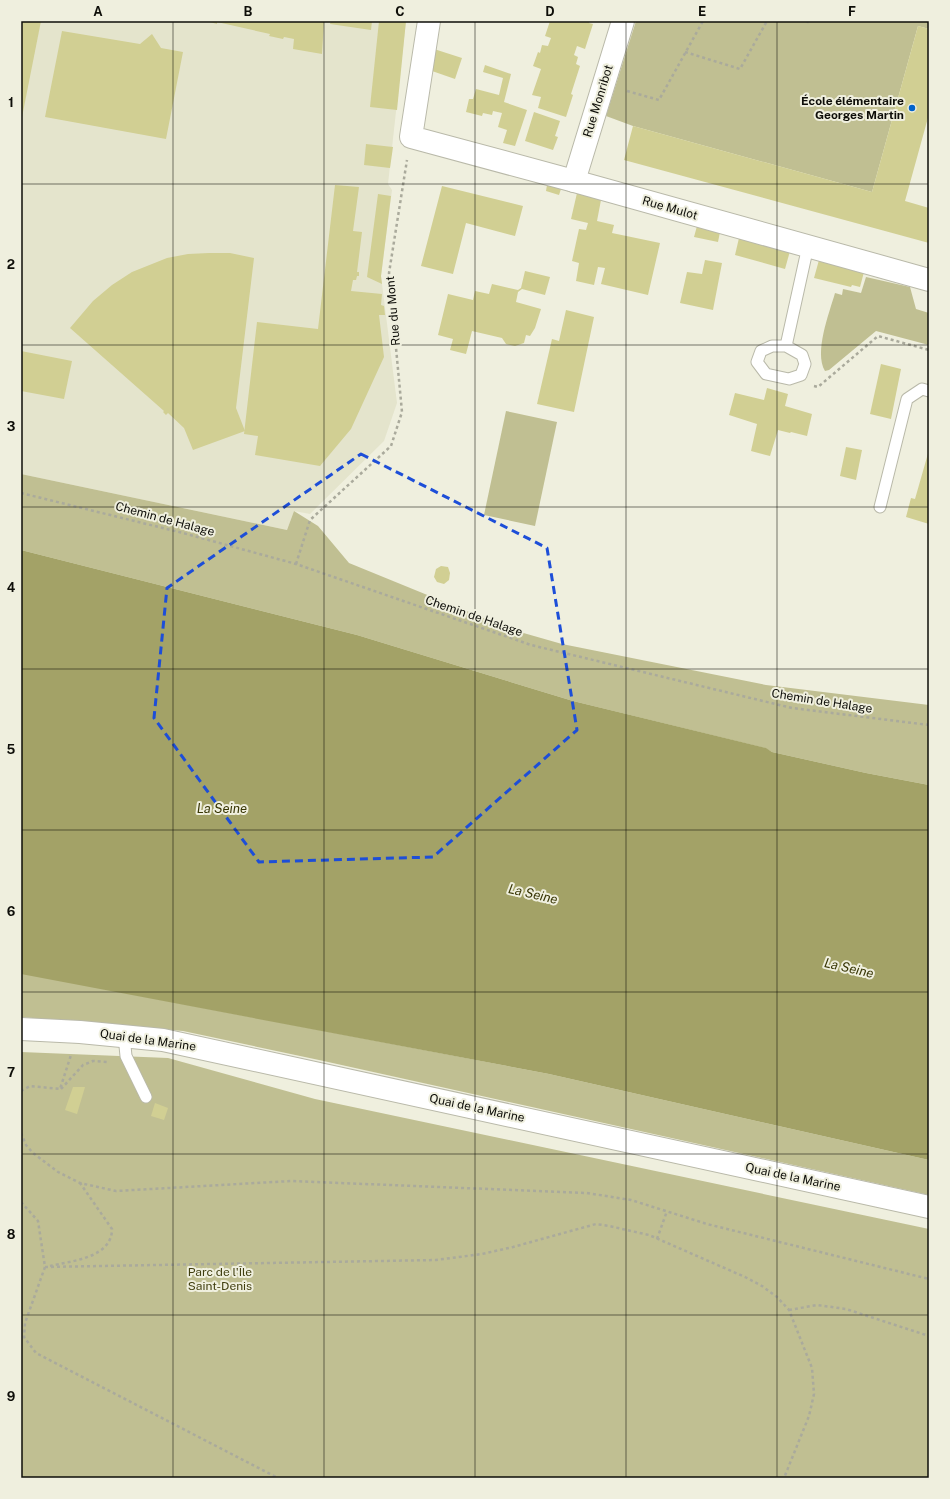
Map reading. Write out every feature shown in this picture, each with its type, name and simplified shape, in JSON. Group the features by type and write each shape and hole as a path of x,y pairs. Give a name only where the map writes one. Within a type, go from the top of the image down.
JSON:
{"street":[{"path":"411,138 429,21"},
{"name":"Rue Monribot","path":"574,181 623,21"},
{"name":"Rue Mulot","path":"411,138 574,181 929,280"},
{"name":"Quai de la Marine","path":"21,1029 80,1032 163,1040 929,1207"}],"lane":[{"path":"786,346 808,246"},
{"path":"772,346 786,346 802,355 806,364 801,375 790,379 766,374 757,362 761,351 772,346"},
{"path":"880,507 907,399 922,389 929,391"},
{"path":"124,1036 126,1056 146,1097"}],"path":[{"path":"603,84 659,100 684,52 703,21"},
{"path":"684,52 740,69 767,21"},
{"path":"806,21 810,23"},
{"name":"Rue du Mont","path":"296,564 310,520 391,446 402,412 389,273 411,138"},
{"path":"790,379 818,387 878,336 929,350"},
{"name":"Chemin de Halage","path":"21,493 168,529 296,564 531,645 792,708 929,724"},
{"path":"60,1089 80,1032"},
{"path":"60,1089 83,1065 93,1060 120,1063 133,1070"},
{"path":"21,1091 30,1086 60,1089"},
{"path":"21,1133 26,1145 33,1153 58,1172 80,1183 116,1191 291,1181 587,1193 632,1200 707,1224 929,1279"},
{"path":"45,1267 91,1256 106,1247 112,1237 112,1229 80,1183"},
{"path":"21,1202 38,1221 45,1267 25,1323 24,1337 36,1353 278,1478"},
{"path":"657,1239 667,1211"},
{"path":"45,1267 436,1260 482,1254 506,1249 596,1224 649,1235 745,1277 762,1286 777,1297 789,1310 812,1368 814,1394 809,1416 784,1478"},
{"path":"789,1310 817,1305 846,1309 929,1336"}],"highlighted area":[{"path":"361,454 547,548 577,730 433,857 259,862 154,718 167,588"}],"shaded area":[{"path":"21,21 406,21 388,184 392,190 381,276 397,403 384,441 310,514 294,511 287,530 21,474"}],"green space":[{"path":"636,21 929,21 929,29 918,26 872,192 633,126 606,116"},
{"path":"866,277 910,287 916,309 929,313 929,345 876,331 829,370 825,371 821,354 822,344 826,322 835,293 842,295 843,289 861,293"},
{"path":"506,411 557,422 535,526 484,515"},
{"path":"21,474 287,530 294,511 318,526 349,563 513,630 562,644 766,685 929,705 929,785 866,773 772,752 765,748 573,701 357,635 21,550"},
{"path":"21,973 549,1074 929,1160 929,1195 183,1031 21,1017"},
{"name":"Parc de l'Île Saint-Denis","path":"21,1052 168,1058 315,1099 929,1229 929,1478 21,1478"}],"water":[{"name":"La Seine","path":"21,550 357,635 573,701 766,748 772,752 866,773 929,785 929,1160 549,1074 21,974"}],"building":[{"path":"21,21 41,21 22,117 21,117"},
{"path":"206,21 324,21 322,54 293,49 294,39 284,37 283,39 269,36 270,34 217,22 217,24"},
{"path":"331,21 372,21 371,30 330,24"},
{"path":"379,21 406,21 397,110 370,107"},
{"path":"550,21 589,21 589,23 593,24 585,49 577,46 574,55 578,57 576,64 580,66 571,94 573,95 566,117 538,108 541,97 532,95 541,69 533,66 538,52 540,53 542,45 548,46 551,38 545,36"},
{"path":"918,26 929,29 929,114 905,201 929,208 929,243 624,160 633,126 872,192"},
{"path":"62,31 140,44 152,34 161,48 183,52 166,139 45,117"},
{"path":"434,49 462,58 455,79 432,71"},
{"path":"485,65 511,74 504,102 527,110 515,146 503,143 507,130 498,127 502,113 493,111 492,115 483,113 482,116 466,112 469,99 473,99 476,89 499,95 503,78 483,72"},
{"path":"534,112 560,121 555,136 558,137 553,150 525,141"},
{"path":"366,144 393,147 390,168 364,165"},
{"path":"335,185 359,187 353,231 362,232 357,272 359,272 359,276 357,276 356,280 353,280 351,291 382,294 381,305 384,306 385,315 379,315 384,357 351,429 320,466 255,455 258,436 244,434 257,322 318,329"},
{"path":"547,185 561,189 559,195 546,191"},
{"path":"442,186 523,206 515,236 466,223 453,274 421,266"},
{"path":"577,193 601,200 597,221 614,225 612,233 660,243 648,295 601,284 605,268 598,267 594,285 576,281 579,263 572,261 579,229 586,230 588,223 571,219"},
{"path":"378,194 391,196 381,276 382,284 367,277"},
{"path":"697,226 720,232 718,242 694,237"},
{"path":"739,238 790,251 785,269 735,255"},
{"path":"230,253 254,258 236,408 245,431 193,450 184,428 168,413 166,415 163,412 164,411 70,328 93,301 112,285 132,272 167,258 188,254"},
{"path":"705,260 722,263 713,310 680,303 687,272 702,274"},
{"path":"819,260 864,272 860,287 852,285 851,287 814,278"},
{"path":"525,271 550,277 545,295 522,289 518,292 516,302 541,309 535,328 530,336 526,335 524,343 515,346 506,344 502,338 472,331 466,354 450,350 453,339 438,335 448,294 473,300 475,291 489,294 492,284 518,290 521,288"},
{"path":"566,310 594,317 574,412 537,404 552,339 559,341"},
{"path":"21,351 72,361 64,399 21,391"},
{"path":"881,364 901,369 891,419 870,414"},
{"path":"767,388 788,394 785,406 812,414 807,436 778,430 770,456 751,451 757,424 729,415 735,393 764,400"},
{"path":"846,447 862,450 856,480 840,476"},
{"path":"929,450 929,524 906,517 911,498 915,499"},
{"path":"441,566 448,567 450,573 449,580 444,584 437,582 434,577 436,569"},
{"path":"73,1087 85,1087 77,1114 65,1110"},
{"path":"155,1103 168,1108 164,1120 151,1116"}],"place":[{"name":"École élémentaire Georges Martin","path":"912,108"}]}
